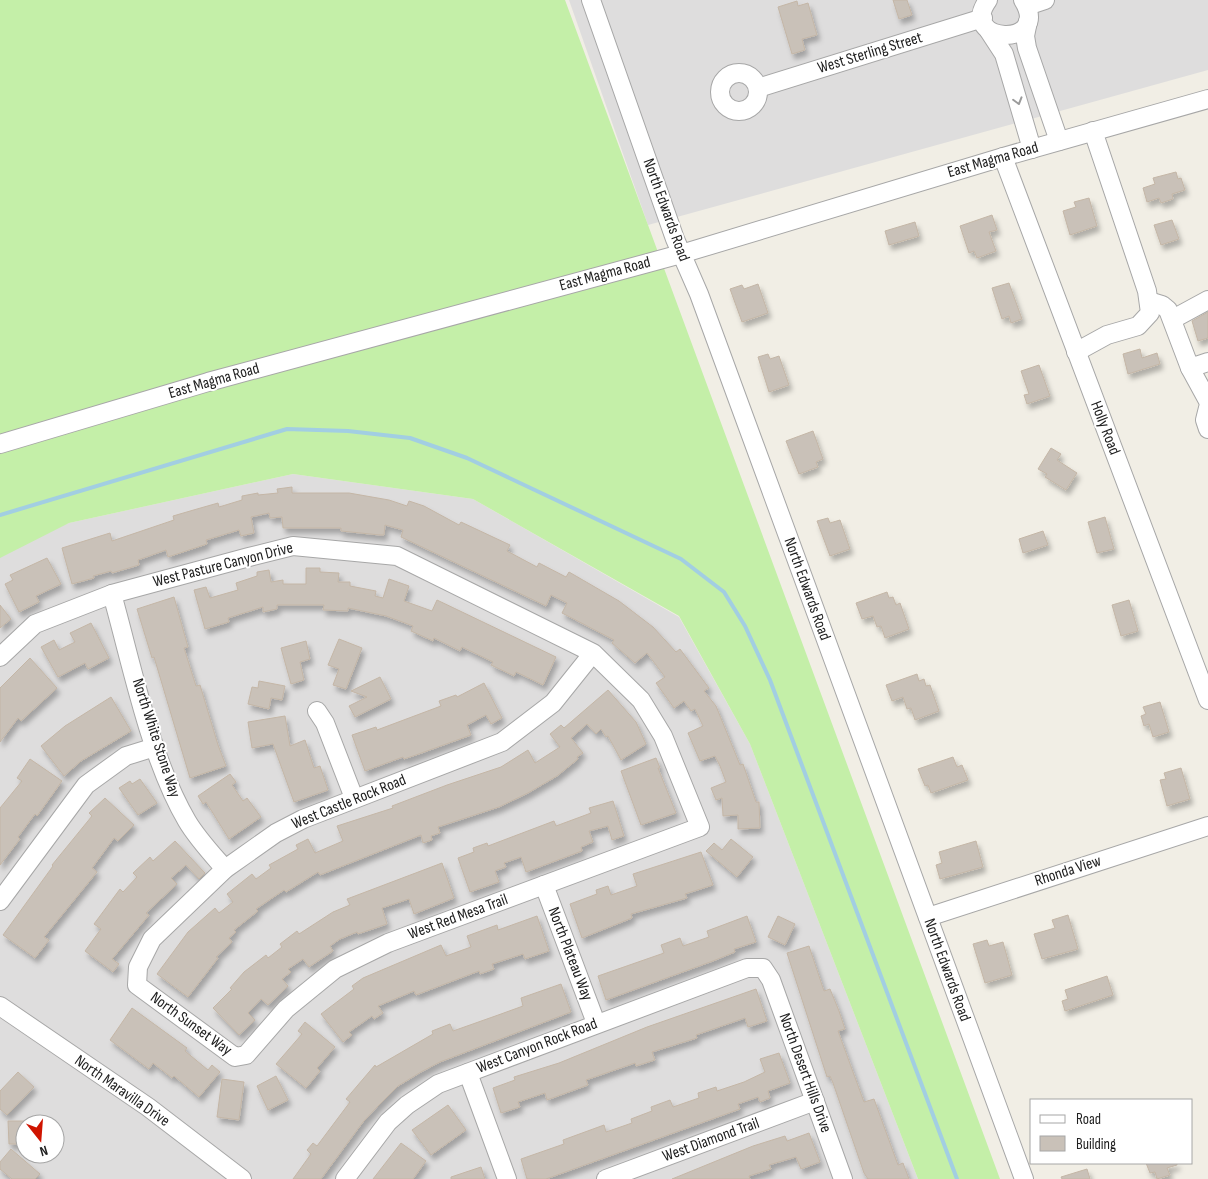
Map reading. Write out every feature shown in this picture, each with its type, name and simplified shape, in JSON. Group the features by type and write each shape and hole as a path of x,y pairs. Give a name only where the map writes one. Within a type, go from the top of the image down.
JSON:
{"street":[{"name":"North Edwards Road","path":"590,0 681,254 699,294 1024,1179"},
{"path":"1026,9 1045,0"},
{"path":"985,12 996,35 1011,36 1024,28 1026,9"},
{"path":"1026,9 1025,36 1027,48 1059,141"},
{"path":"985,12 1004,54 1032,149"},
{"name":"West Sterling Street","path":"758,88 985,12"},
{"name":"East Magma Road","path":"0,444 208,382 681,254 1002,157 1208,99"},
{"path":"1076,352 1107,335 1138,326 1150,313 1148,291 1094,131"},
{"name":"Holly Road","path":"1002,157 1208,700"},
{"path":"1173,319 1208,300"},
{"path":"1148,301 1162,305 1173,319 1190,368 1208,401"},
{"path":"1190,368 1208,362"},
{"path":"1208,408 1205,420 1208,429"},
{"name":"West Pasture Canyon Drive","path":"0,657 35,624 112,594 292,546 397,556 593,653 641,700 664,736 700,826"},
{"name":"North White Stone Way","path":"112,594 155,747 176,803 188,824 225,869"},
{"name":"West Castle Rock Road","path":"137,985 138,967 152,939 225,869 276,833 303,819 502,742 553,703 593,653"},
{"path":"316,711 325,723 354,798"},
{"path":"0,901 86,785 126,756 155,747"},
{"name":"West Red Mesa Trail","path":"246,1055 286,1010 335,969 388,943 700,826"},
{"name":"Rhonda View","path":"928,917 1208,826"},
{"name":"North Plateau Way","path":"544,885 596,1023"},
{"name":"West Canyon Rock Road","path":"345,1179 388,1122 407,1105 438,1084 596,1023 747,968 763,968"},
{"name":"North Desert Hills Drive","path":"763,968 771,980 844,1179"},
{"name":"North Sunset Way","path":"137,985 235,1057 246,1055"},
{"name":"North Maravilla Drive","path":"0,1006 148,1107 242,1179"},
{"path":"468,1073 506,1179"},
{"name":"West Diamond Trail","path":"606,1179 815,1101"}],"shaded area":[{"path":"569,0 1208,0 1208,70 648,225"},
{"path":"293,474 473,499 679,617 750,744 918,1179 0,1179 0,544 69,523"}],"green space":[{"path":"0,0 565,0 1000,1179 918,1179 750,744 679,616 473,499 293,474 69,523 0,558"}],"building":[{"path":"893,0 907,0 912,15 899,19"},
{"path":"797,1 798,6 808,3 817,35 802,39 805,50 792,54 778,7"},
{"path":"1176,172 1178,179 1181,178 1185,190 1172,194 1173,199 1161,203 1159,198 1147,202 1143,188 1155,184 1153,178"},
{"path":"1089,198 1097,226 1070,235 1063,211 1076,207 1074,202"},
{"path":"992,215 997,230 989,232 996,251 977,258 974,251 969,253 960,226"},
{"path":"1172,220 1179,239 1161,245 1154,225"},
{"path":"915,222 919,236 889,245 885,231"},
{"path":"1009,283 1022,319 1011,323 1009,316 1002,319 992,288"},
{"path":"758,284 768,313 742,322 730,289 742,285 744,289"},
{"path":"1208,312 1208,338 1198,341 1192,321"},
{"path":"1140,349 1142,358 1157,353 1160,364 1128,374 1123,354"},
{"path":"768,354 770,359 779,356 789,385 769,392 758,357"},
{"path":"1039,365 1050,396 1027,404 1024,395 1029,394 1021,371"},
{"path":"813,431 823,459 816,462 818,467 799,474 786,441"},
{"path":"1051,448 1061,454 1057,460 1077,473 1066,490 1045,477 1047,474 1038,469"},
{"path":"292,487 292,493 349,493 389,500 407,506 409,501 424,506 459,525 461,522 510,545 507,551 537,567 539,563 566,577 569,572 619,601 653,627 676,652 680,649 709,688 704,691 716,706 740,765 743,764 756,802 759,802 760,828 738,829 738,815 723,816 722,798 716,800 711,788 726,782 720,766 715,756 700,761 688,733 703,726 695,709 691,711 684,701 674,708 656,683 665,677 647,653 635,663 612,643 614,640 562,613 567,603 551,595 546,606 401,537 403,530 385,525 384,535 380,535 341,531 341,528 283,528 282,517 270,518 269,513 251,517 254,533 241,536 239,530 206,540 207,544 168,557 166,550 138,560 139,565 112,573 111,571 93,576 94,578 72,584 62,548 110,533 112,541 174,520 173,516 218,503 219,507 242,500 242,496 258,493 258,495 278,493 277,489"},
{"path":"1105,517 1114,549 1097,553 1088,522"},
{"path":"828,518 830,523 840,520 850,549 830,556 817,521"},
{"path":"1043,531 1048,545 1023,553 1019,539"},
{"path":"47,558 61,584 36,596 39,602 19,612 5,584 13,580 10,575"},
{"path":"306,568 320,568 320,572 339,573 338,582 350,582 350,586 376,591 375,596 383,598 389,579 409,586 404,601 432,611 437,600 556,657 543,685 516,672 514,676 491,665 493,662 462,647 460,651 434,638 433,641 411,631 413,626 386,616 348,608 348,611 323,610 324,605 277,605 277,609 263,612 263,607 228,618 229,622 205,629 194,590 206,587 210,598 238,590 236,583 257,576 257,572 269,570 271,582 283,580 283,584 306,584"},
{"path":"887,592 889,598 893,597 896,605 900,603 909,629 885,638 881,626 877,627 873,616 862,619 856,603"},
{"path":"174,597 188,647 184,648 196,686 200,685 226,766 190,778 154,657 152,658 137,609"},
{"path":"1129,600 1138,631 1121,636 1112,605"},
{"path":"0,605 11,619 0,628"},
{"path":"91,623 109,658 88,669 85,663 58,677 41,647 54,640 59,650 75,642 70,633"},
{"path":"339,639 362,648 346,689 333,685 339,669 328,665"},
{"path":"306,641 310,659 300,662 304,680 291,684 281,648"},
{"path":"30,658 57,688 21,721 18,718 0,742 0,688"},
{"path":"917,674 919,681 924,679 926,686 930,685 939,711 915,720 911,708 907,709 903,697 892,701 886,685"},
{"path":"380,677 391,699 355,717 349,706 367,697 351,691"},
{"path":"259,681 285,686 282,700 271,698 269,709 248,704 252,687 258,688"},
{"path":"484,683 502,718 491,724 486,715 467,725 471,735 365,771 352,735 376,727 377,730 441,706 439,701 456,695 457,697"},
{"path":"608,690 636,722 646,744 621,760 608,736 606,737 601,729 596,734 587,724 571,738 583,753 577,757 578,759 557,776 528,793 499,807 438,827 440,833 431,836 432,840 423,843 421,835 320,875 318,872 286,892 284,890 256,909 258,911 234,930 236,932 229,938 232,942 216,957 218,958 188,997 157,974 188,932 215,908 219,913 233,902 227,894 252,874 256,879 271,868 269,865 298,849 296,845 308,839 315,853 343,841 337,826 393,808 392,806 447,785 501,767 528,750 535,763 560,747 550,734 561,725 564,728"},
{"path":"111,697 131,731 81,761 64,776 41,746 65,726"},
{"path":"1160,702 1169,732 1153,737 1149,724 1144,726 1141,716 1146,714 1143,707"},
{"path":"285,716 290,746 305,740 314,768 320,766 328,790 294,802 273,744 252,748 248,722"},
{"path":"953,757 957,767 962,765 968,780 931,793 928,785 925,786 918,769"},
{"path":"656,758 660,768 658,768 676,813 641,825 621,771"},
{"path":"30,759 62,781 37,816 35,814 18,837 20,839 0,865 0,808 22,781 17,778"},
{"path":"1181,768 1190,799 1167,806 1160,780 1166,779 1164,773"},
{"path":"230,774 236,782 232,785 243,801 247,798 261,817 229,839 206,802 203,804 198,796"},
{"path":"140,779 157,803 138,815 119,788 130,781 132,784"},
{"path":"105,798 134,825 118,841 114,838 92,868 97,872 44,937 49,940 35,958 3,935 52,865 92,816 89,813"},
{"path":"613,801 624,836 612,840 608,826 589,831 593,842 581,847 582,851 526,872 521,857 504,863 506,867 495,871 499,882 470,892 458,858 474,852 473,848 487,843 488,846 554,821 556,826 591,813 589,808"},
{"path":"731,839 753,857 737,877 706,851 714,843 722,850"},
{"path":"175,841 205,873 199,879 186,865 171,878 177,884 146,913 149,915 112,959 119,964 113,972 85,951 101,929 94,924 120,889 123,892 137,877 133,873 150,857 153,861"},
{"path":"976,841 983,867 940,879 936,865 942,863 939,852"},
{"path":"701,852 713,885 685,894 687,898 631,914 632,918 582,938 570,904 597,894 596,890 608,886 611,895 637,886 633,874"},
{"path":"442,863 454,898 414,914 409,899 382,908 387,924 340,939 330,946 333,951 309,967 303,959 288,969 291,972 282,979 288,986 268,1005 261,999 248,1013 255,1020 239,1035 213,1008 232,989 230,988 244,972 266,955 268,958 282,947 280,944 297,931 299,934 333,912 350,905 347,899"},
{"path":"1068,915 1078,949 1042,959 1034,934 1055,928 1052,920"},
{"path":"537,916 549,951 525,959 523,954 492,964 494,969 480,974 479,971 416,995 414,991 378,1006 383,1013 374,1019 372,1016 349,1032 352,1035 343,1042 321,1014 354,989 352,986 363,978 441,945 446,956 471,947 467,936 497,925 498,930"},
{"path":"747,916 756,942 734,949 735,952 713,961 606,1000 598,976 664,953 661,945 680,938 683,946 709,937 707,931"},
{"path":"778,916 795,924 785,945 768,937"},
{"path":"987,940 989,946 1003,942 1012,975 985,983 973,944"},
{"path":"809,946 824,991 830,989 839,1011 845,1029 838,1031 864,1102 874,1099 898,1165 903,1163 909,1179 868,1179 864,1173 833,1083 830,1076 827,1077 787,953"},
{"path":"1107,976 1113,995 1065,1011 1062,1001 1068,999 1065,990"},
{"path":"561,984 571,1012 440,1062 421,1072 398,1086 377,1107 363,1122 321,1179 293,1179 311,1154 307,1150 313,1143 317,1146 350,1102 346,1099 375,1065 376,1067 433,1034 432,1031 450,1024 453,1031 523,1006 521,998"},
{"path":"756,989 767,1021 748,1027 745,1018 696,1035 697,1038 652,1052 655,1060 636,1066 635,1063 586,1080 588,1085 547,1100 545,1093 518,1102 520,1107 501,1113 493,1088 515,1080 514,1077 559,1063 647,1027"},
{"path":"132,1008 187,1048 185,1051 208,1070 212,1065 220,1072 199,1097 174,1076 172,1078 153,1063 149,1069 110,1040"},
{"path":"305,1022 335,1047 317,1068 320,1071 306,1088 276,1064 302,1034 298,1031"},
{"path":"779,1053 790,1083 768,1091 770,1098 760,1102 758,1097 738,1104 740,1109 546,1179 527,1179 521,1159 564,1144 563,1140 604,1125 606,1132 632,1123 631,1119 652,1111 651,1107 670,1100 673,1107 699,1098 698,1093 716,1087 717,1091 744,1082 765,1072 760,1059"},
{"path":"18,1072 34,1087 7,1115 0,1109 0,1091"},
{"path":"276,1076 288,1100 268,1110 257,1086"},
{"path":"222,1079 244,1082 239,1120 217,1117"},
{"path":"448,1105 466,1130 431,1155 412,1130"},
{"path":"8,1121 15,1121 15,1144 9,1144"},
{"path":"809,1133 820,1162 801,1169 796,1157 769,1165 771,1169 749,1176 750,1179 672,1179 753,1146 785,1136 787,1141"},
{"path":"401,1143 426,1161 413,1179 373,1179"},
{"path":"11,1149 15,1152 15,1164 28,1164 40,1174 35,1179 12,1179 0,1169 0,1162"},
{"path":"1146,1164 1177,1164 1167,1168 1170,1175 1157,1179 1155,1172 1150,1173"},
{"path":"481,1167 485,1179 451,1179 451,1177"},
{"path":"1087,1169 1090,1179 1062,1179 1061,1177"}],"waterway":[{"path":"0,515 287,429 348,431 410,438 467,458 681,559 724,592 745,626 770,680 957,1179"}]}
